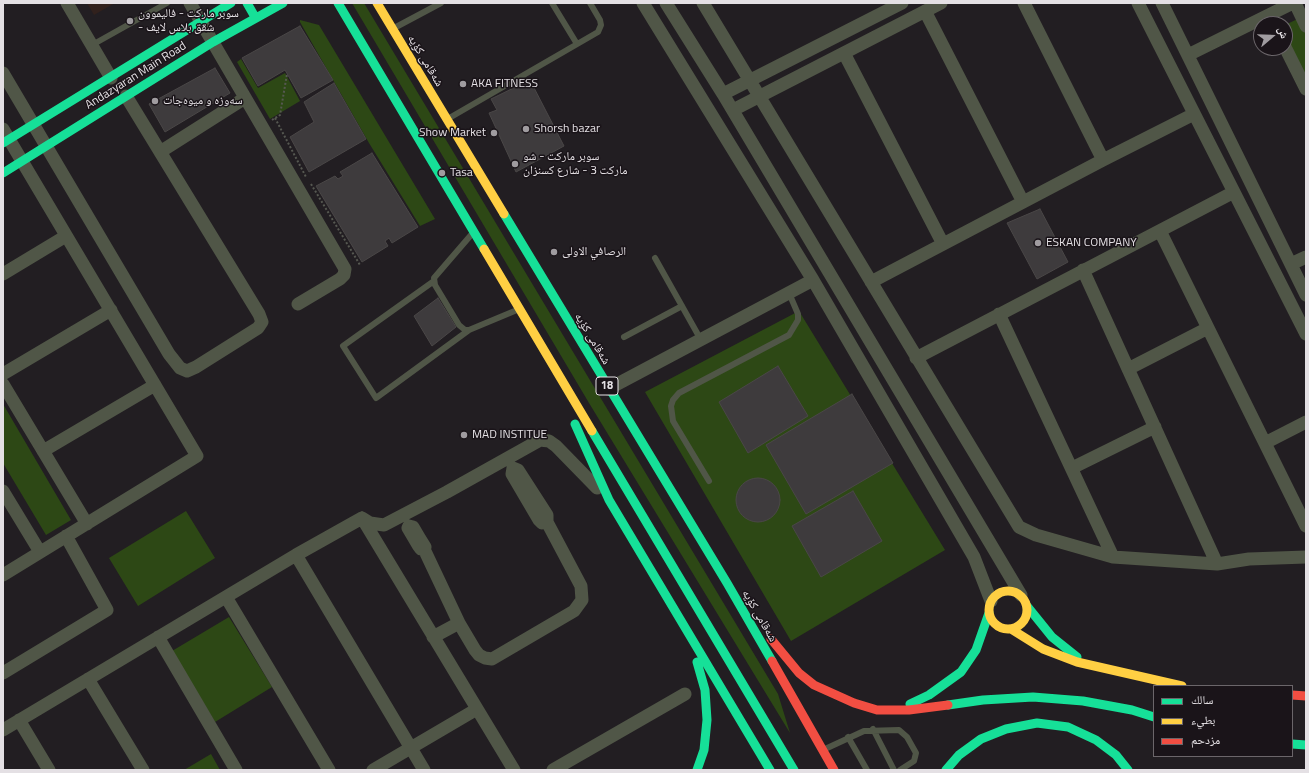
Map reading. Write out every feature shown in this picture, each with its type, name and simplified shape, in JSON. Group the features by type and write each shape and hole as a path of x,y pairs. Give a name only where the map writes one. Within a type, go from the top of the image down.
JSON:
{"main road":[{"path":"5,138 34,125 231,3"},
{"path":"247,3 255,17"},
{"name":"Andazyaran Main Road","path":"3,173 255,17 283,3"},
{"path":"338,3 473,233 520,309 794,770"},
{"name":"شەقامی کۆیە","path":"377,3 726,583 834,770"},
{"path":"545,352 595,472 609,500 770,770"},
{"path":"726,583 798,673 814,685 854,704 877,710 895,711 983,700 1033,698 1083,701 1132,710 1153,717"},
{"path":"895,711 929,695 961,672 976,650 990,607 997,594 1007,590 1024,600 1043,627 1062,646 1083,661 1095,667"},
{"path":"1011,629 1017,627 1026,618 1024,600"},
{"path":"990,607 991,619 1000,627 1011,629 1048,651 1095,667 1177,685"},
{"path":"682,624 701,675 707,705 706,735 697,770"},
{"path":"1293,695 1306,696"},
{"path":"946,770 959,755 981,739 1006,728 1037,723 1052,724 1082,733 1096,740 1116,755 1128,770"},
{"path":"1293,744 1306,744"},
{"path":"823,750 842,770"}],"street":[{"path":"67,3 111,78"},
{"path":"190,3 345,269 344,275 340,279 298,304"},
{"path":"643,3 813,280 970,550 980,571 990,607"},
{"path":"666,3 733,110 1024,600"},
{"path":"703,3 1019,527 1036,535 1114,557 1217,564 1249,559 1306,557"},
{"path":"723,94 902,3"},
{"path":"733,110 941,3"},
{"path":"1024,3 1103,160"},
{"path":"1138,3 1306,334"},
{"path":"1162,3 1306,295"},
{"path":"1275,16 1294,3 1306,26"},
{"path":"925,11 1023,202"},
{"path":"1188,55 1253,27"},
{"path":"844,53 944,244"},
{"path":"1290,56 1305,84"},
{"path":"3,73 169,354 180,368 187,370 196,367 258,328 262,322 259,314 126,96"},
{"path":"160,152 244,98"},
{"path":"871,282 1194,114"},
{"path":"3,575 197,456 22,162 5,138"},
{"path":"916,358 1234,192"},
{"path":"1160,231 1306,526"},
{"path":"3,274 66,236"},
{"path":"1291,264 1306,257"},
{"path":"1084,270 1217,564"},
{"path":"608,389 813,280"},
{"path":"3,374 111,310"},
{"path":"999,314 1114,557"},
{"path":"1128,369 1208,328"},
{"path":"3,384 87,524"},
{"path":"43,451 155,384"},
{"path":"1265,443 1306,422"},
{"path":"1072,468 1155,427"},
{"path":"362,518 370,523 384,525 540,440 549,440 556,446 609,500"},
{"path":"3,492 40,552"},
{"path":"3,730 296,555 362,518"},
{"path":"362,518 514,770"},
{"path":"424,549 459,623 479,655 492,659 574,611 582,600 581,586 547,522"},
{"path":"3,673 107,610 66,536"},
{"path":"296,555 424,770"},
{"path":"226,597 329,770"},
{"path":"433,637 459,623"},
{"path":"158,637 236,770"},
{"path":"88,679 143,770"},
{"path":"553,770 685,694"},
{"path":"373,770 476,709"},
{"path":"19,720 49,770"}],"lane":[{"path":"92,45 167,3"},
{"path":"392,29 441,3"},
{"path":"552,3 577,44"},
{"path":"447,120 598,32 601,25 600,20 590,3"},
{"path":"469,330 459,325 434,281 435,274 473,233"},
{"path":"655,258 701,340"},
{"path":"434,281 343,346 376,398 469,330 520,309"},
{"path":"709,482 673,421 671,406 673,400 679,393 789,335 798,320 798,314 789,293"},
{"path":"624,337 682,306"},
{"path":"823,750 848,737 873,729 899,730 907,736 915,749 916,757 911,763 900,770"},
{"path":"873,729 894,770"},
{"path":"848,737 867,770"}],"path":[{"path":"268,120 280,115 287,74"},
{"path":"275,118 306,176 360,265"}],"shaded area":[{"path":"87,3 115,3 94,15"}],"green space":[{"path":"352,3 364,3 778,694 790,733 589,403"},
{"path":"1306,15 1306,77 1293,51 1293,21"},
{"path":"300,20 319,25 435,219 420,226 369,143"},
{"path":"241,59 258,88 285,73 300,101 270,119 237,62"},
{"path":"799,311 945,550 791,641 645,392"},
{"path":"3,404 71,520 46,535 3,463"},
{"path":"186,511 215,558 138,606 109,558"},
{"path":"229,617 272,687 215,722 172,651"},
{"path":"211,754 220,770 184,770"}],"building":[{"path":"300,26 333,80 301,98 285,70 258,86 242,58"},
{"path":"215,68 230,93 165,132 149,104"},
{"name":"Shorsh bazar","path":"530,80 564,146 516,172 489,113 497,110 491,99"},
{"path":"334,83 366,139 309,172 290,137 314,122 304,102"},
{"path":"372,153 418,227 392,243 389,238 385,241 388,246 362,262 316,186 335,176 338,179 343,176 340,172"},
{"name":"ESKAN COMPANY","path":"1040,209 1068,262 1037,279 1007,223"},
{"path":"438,298 456,327 432,346 414,316"},
{"path":"778,366 808,416 748,453 719,402"},
{"path":"852,394 893,463 806,514 766,445"},
{"path":"754,478 762,478 774,484 780,496 780,504 774,516 762,522 754,522 742,516 736,504 736,496 742,484"},
{"path":"853,491 882,541 821,577 792,526"}],"traffic: fast":[{"path":"3,143 231,3"},
{"path":"247,3 255,17"},
{"path":"3,173 213,42 283,3"},
{"path":"338,3 484,249"},
{"path":"504,214 727,583 772,661"},
{"path":"575,424 609,500 770,770"},
{"path":"592,431 794,770"},
{"path":"1027,606 1052,637 1077,657"},
{"path":"910,704 929,695 961,672 976,650 989,613"},
{"path":"697,662 705,690 707,720 704,750 697,770"},
{"path":"948,705 983,700 1033,697 1083,701 1132,710 1153,717"},
{"path":"946,770 959,755 981,739 1006,729 1037,723 1068,727 1096,740 1116,755 1128,770"},
{"path":"1293,744 1306,745"}],"traffic: slow":[{"path":"377,3 504,214"},
{"path":"484,249 592,431"},
{"path":"1004,591 1012,591 1019,594 1024,599 1027,610 1024,621 1019,626 1012,629 1004,629 997,626 992,621 989,614 989,606 992,599 997,594 1004,591"},
{"path":"1011,629 1043,649 1077,662 1178,685"}],"traffic: jam":[{"path":"771,639 799,673 814,685 854,703 877,710 909,710 948,705"},
{"path":"772,661 834,770"},
{"path":"1293,695 1306,696"}],"place":[{"name":"سوبر ماركت - فاليموون - شقق بلاس لايف","path":"130,21"},
{"name":"AKA FITNESS","path":"463,84"},
{"name":"سەوزە و میوەجات","path":"155,101"},
{"name":"Shorsh bazar","path":"526,129"},
{"name":"Show Market","path":"494,133"},
{"name":"سوبر ماركت - شو ماركت 3 - شارع كسنزان","path":"515,164"},
{"name":"Tasa","path":"442,173"},
{"name":"ESKAN COMPANY","path":"1038,243"},
{"name":"الرصافي الاولى","path":"554,252"},
{"name":"MAD INSTITUE","path":"464,435"}]}
